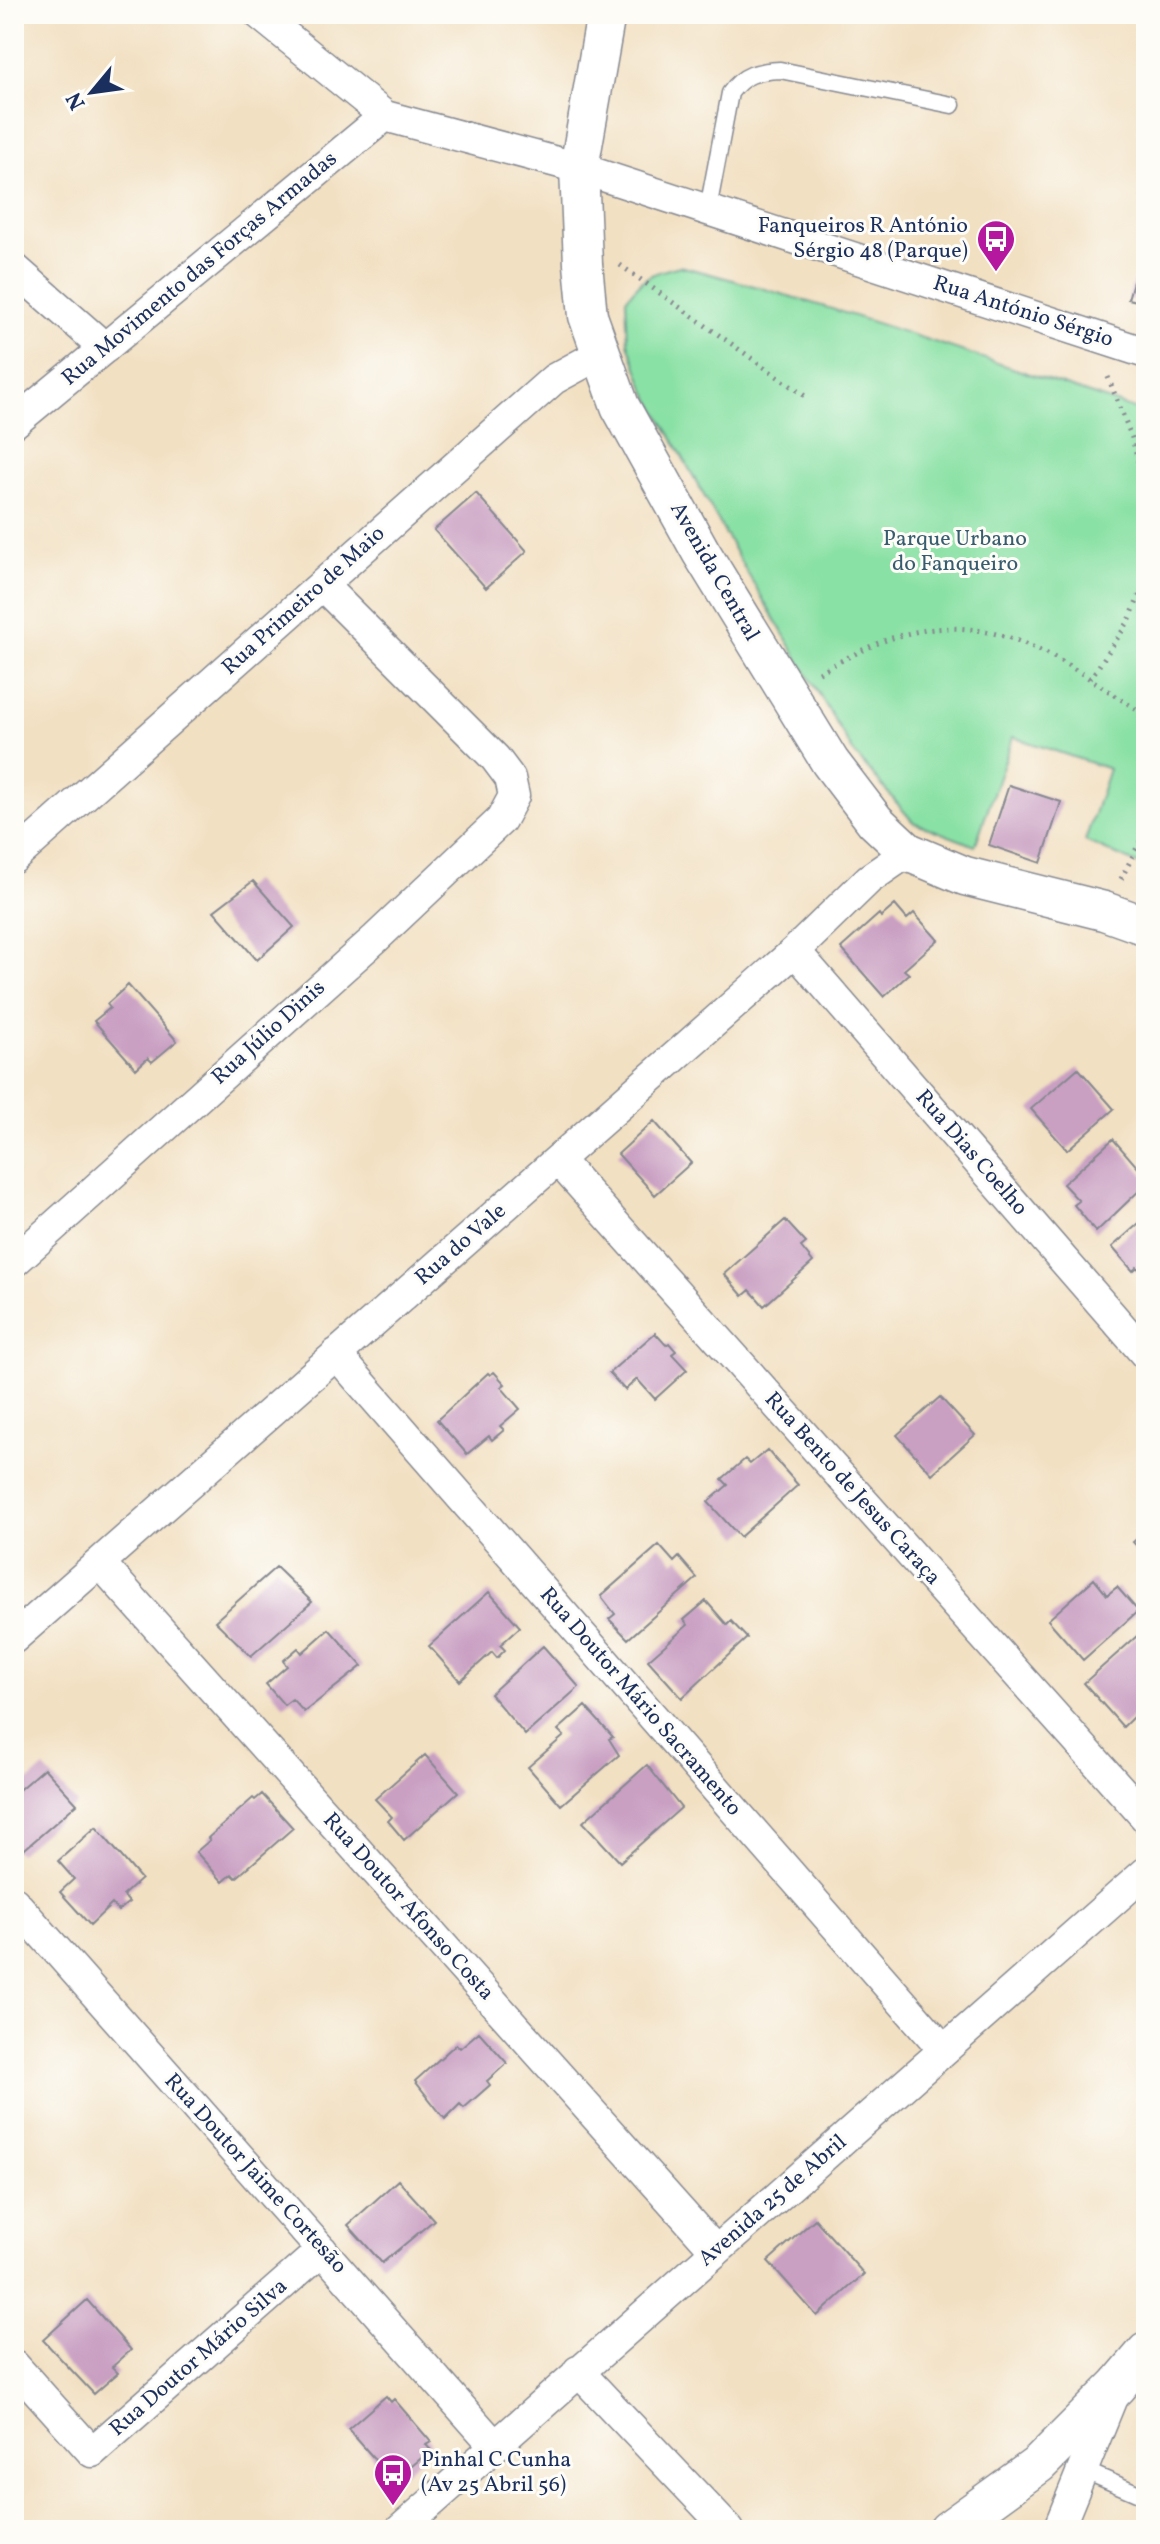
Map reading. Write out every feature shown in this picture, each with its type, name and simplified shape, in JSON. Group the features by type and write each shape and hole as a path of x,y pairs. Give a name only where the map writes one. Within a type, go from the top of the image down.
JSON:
{"street":[{"path":"259,14 385,116"},
{"name":"Avenida Central","path":"606,14 579,168 588,316 620,406 701,552 830,762 875,821 908,852 965,876 1104,911 1146,926"},
{"name":"Rua António Sérgio","path":"385,116 579,168 1146,353"},
{"name":"Rua Movimento das Forças Armadas","path":"14,423 385,116"},
{"path":"14,268 105,348"},
{"name":"Rua Primeiro de Maio","path":"14,858 554,379 600,354"},
{"name":"Rua Júlio Dinis","path":"14,1262 376,938 501,820 514,796 510,778 495,758 322,585"},
{"name":"Rua do Vale","path":"14,1638 795,951 869,879 908,852"},
{"name":"Rua Dias Coelho","path":"795,951 1146,1355"},
{"name":"Rua Bento de Jesus Caraça","path":"558,1160 1146,1818"},
{"name":"Rua Doutor Mário Sacramento","path":"336,1354 944,2050"},
{"name":"Rua Doutor Afonso Costa","path":"100,1563 716,2251"},
{"name":"Avenida 25 de Abril","path":"400,2530 1146,1872"},
{"name":"Rua Doutor Jaime Cortesão","path":"14,1902 495,2446"},
{"name":"Rua Doutor Mário Silva","path":"14,2365 92,2452 322,2250"},
{"path":"948,2530 1039,2464 1117,2386 1146,2352"},
{"path":"578,2371 729,2530"},
{"path":"1058,2530 1117,2386"}],"lane":[{"path":"708,209 730,93 737,82 756,72 780,70 952,105"},
{"path":"1083,2470 1146,2497"}],"path":[{"path":"583,264 623,265 805,396"},
{"path":"1091,335 1132,438 1146,493"},
{"path":"1090,679 1129,621 1146,579"},
{"path":"783,689 890,638 924,630 961,627 1003,634 1039,649 1146,716"},
{"path":"1104,911 1146,830"}],"green space":[{"name":"Parque Urbano do Fanqueiro","path":"680,266 856,317 1146,413 1146,868 1085,841 1109,769 1013,737 975,846 913,822 854,753 742,564 645,389 628,343 626,299 649,276"}],"building":[{"path":"1133,282 1146,286 1146,303 1128,299"},
{"path":"14,385 23,396 14,403"},
{"path":"476,493 527,551 486,588 434,530"},
{"path":"1009,785 1061,802 1041,863 989,845"},
{"path":"253,881 294,927 257,960 214,911"},
{"path":"895,905 907,919 914,913 938,940 904,970 909,974 884,997 841,948 879,914 881,917"},
{"path":"128,985 177,1041 152,1062 148,1058 136,1069 94,1021 110,1008 107,1004"},
{"path":"1078,1068 1114,1109 1067,1150 1031,1109"},
{"path":"654,1121 691,1163 655,1195 618,1154"},
{"path":"1113,1139 1146,1177 1146,1184 1096,1232 1074,1205 1079,1201 1063,1184"},
{"path":"1146,1217 1146,1277 1137,1267 1133,1271 1112,1247"},
{"path":"785,1220 806,1243 801,1247 813,1262 764,1306 750,1290 743,1296 724,1274"},
{"path":"655,1333 676,1351 672,1354 687,1370 655,1399 637,1379 625,1390 609,1373"},
{"path":"494,1372 505,1384 501,1387 520,1409 500,1426 504,1430 492,1440 489,1436 467,1454 437,1420 488,1373"},
{"path":"940,1397 975,1435 932,1474 897,1435"},
{"path":"767,1450 798,1485 740,1537 708,1502 728,1485 722,1479 745,1459 750,1464"},
{"path":"1146,1531 1146,1556 1133,1542"},
{"path":"659,1545 674,1562 679,1557 697,1578 628,1639 609,1619 615,1614 601,1596"},
{"path":"276,1567 312,1602 251,1656 215,1621"},
{"path":"1094,1579 1107,1595 1117,1587 1138,1611 1083,1660 1048,1620"},
{"path":"489,1592 520,1627 500,1645 505,1650 497,1658 492,1652 460,1681 429,1646"},
{"path":"706,1601 727,1625 731,1621 747,1638 682,1698 648,1660 688,1625 684,1620"},
{"path":"329,1629 362,1666 304,1712 292,1699 284,1705 266,1684 287,1666 283,1661 298,1648 302,1653"},
{"path":"1137,1636 1146,1647 1146,1704 1123,1727 1084,1683"},
{"path":"543,1646 579,1687 525,1735 490,1694"},
{"path":"585,1706 613,1737 609,1739 619,1755 561,1805 528,1767 564,1736 558,1730"},
{"path":"1146,1745 1146,1762 1137,1752"},
{"path":"425,1755 458,1792 404,1840 388,1821 392,1817 375,1799"},
{"path":"647,1765 681,1808 620,1862 583,1822"},
{"path":"44,1768 77,1804 19,1854 14,1848 14,1794"},
{"path":"262,1794 293,1828 236,1878 232,1874 223,1882 196,1852 253,1798 255,1800"},
{"path":"96,1827 141,1879 123,1895 129,1902 118,1911 112,1904 90,1925 60,1892 74,1879 58,1861"},
{"path":"479,2032 507,2063 487,2081 490,2085 464,2108 460,2104 445,2119 415,2081 456,2044 460,2048"},
{"path":"398,2180 434,2220 382,2263 348,2225"},
{"path":"815,2219 864,2274 817,2316 768,2261"},
{"path":"87,2300 131,2350 112,2367 118,2373 94,2394 43,2340"},
{"path":"386,2396 391,2402 394,2399 431,2442 426,2445 431,2450 394,2481 348,2429"}],"place":[{"name":"Fanqueiros R António Sérgio 48 (Parque)","path":"996,273"},
{"name":"Pinhal C Cunha (Av 25 Abril 56)","path":"393,2507"}]}
